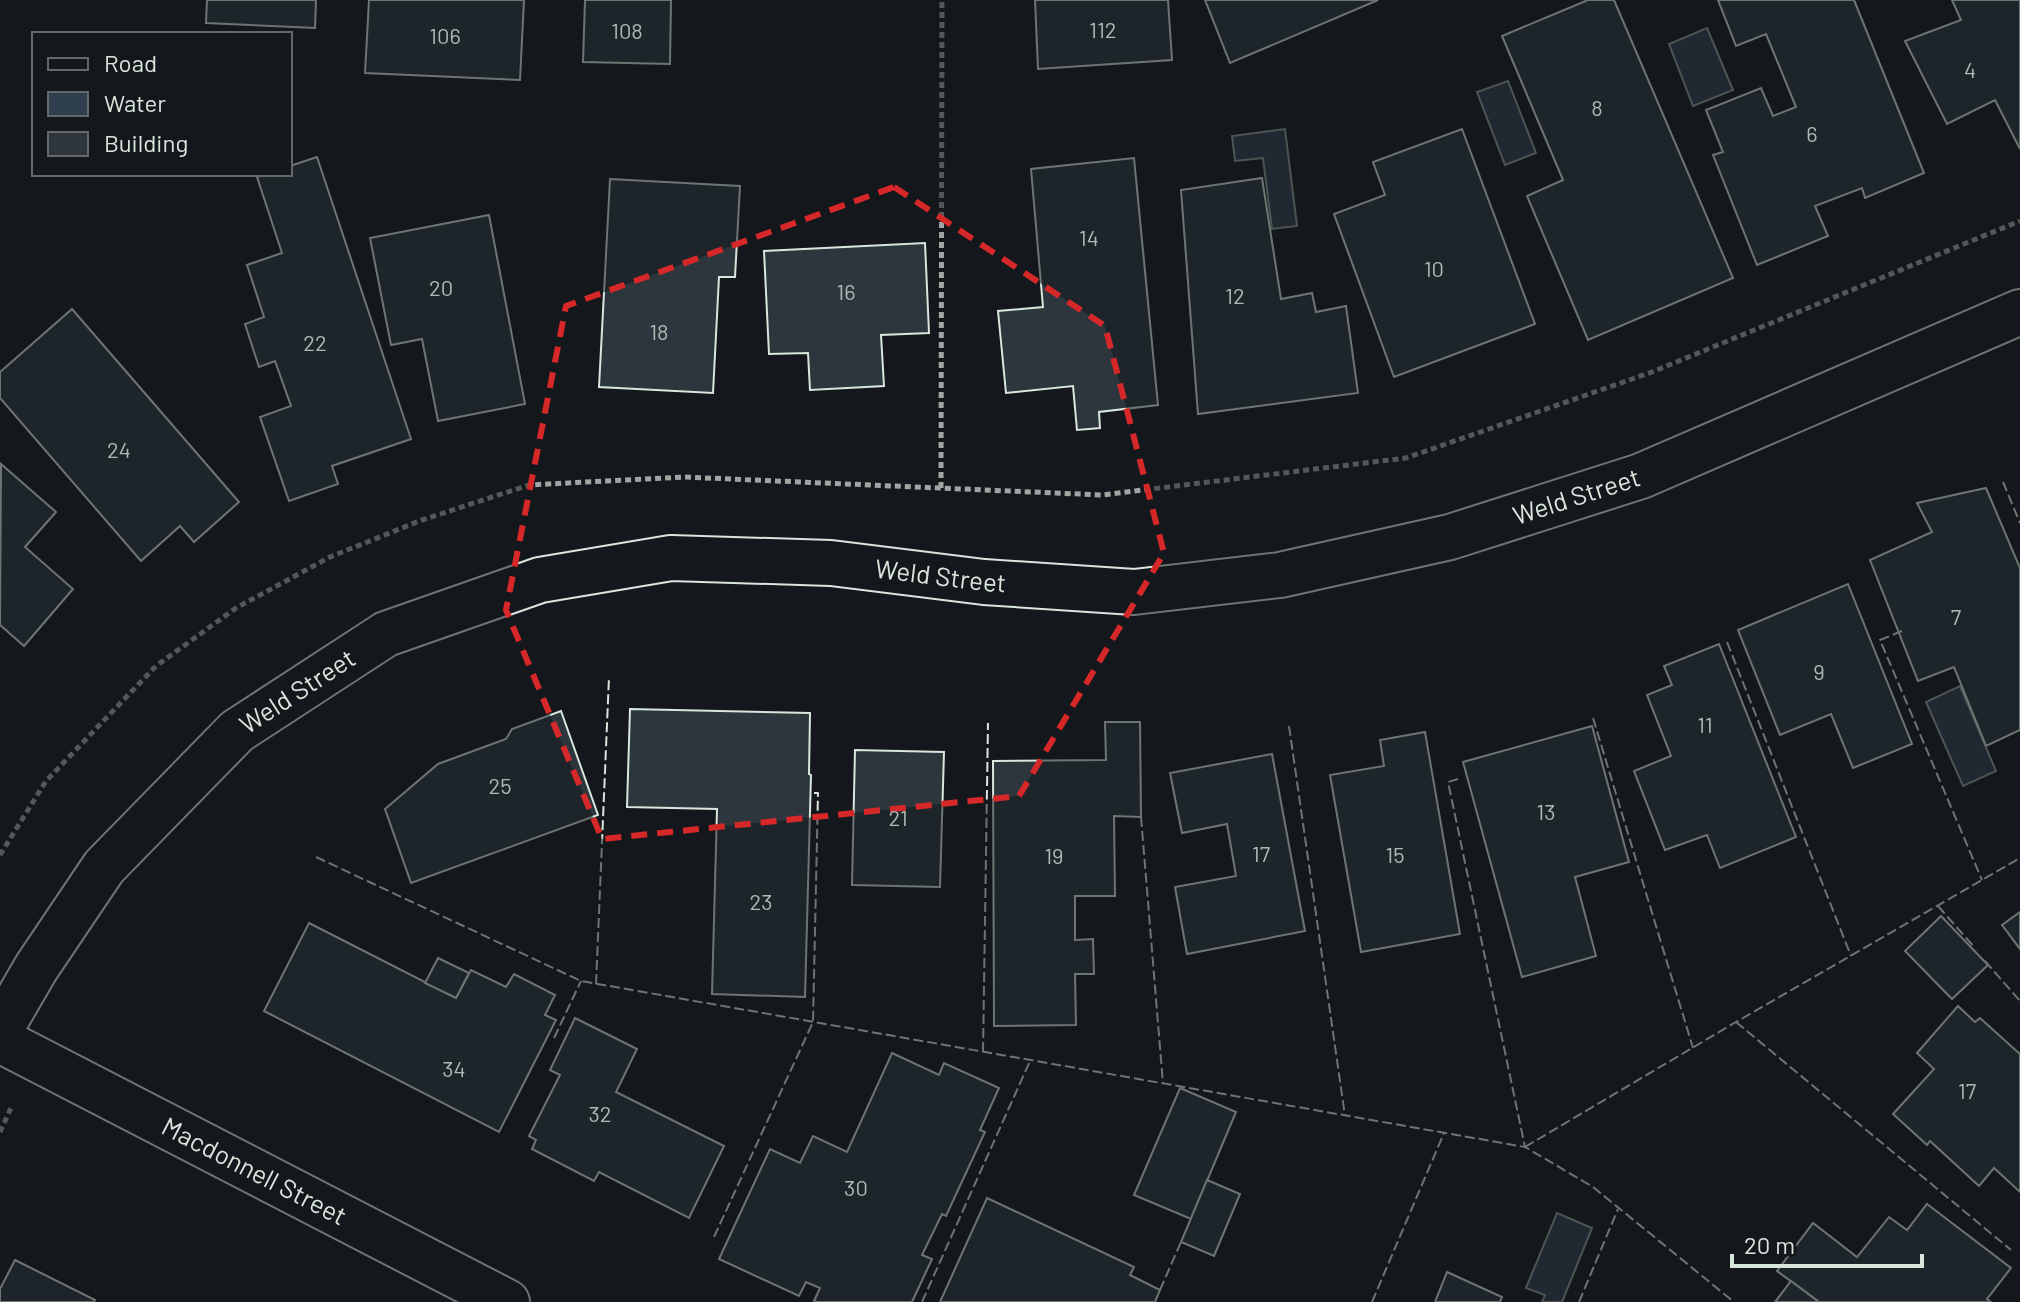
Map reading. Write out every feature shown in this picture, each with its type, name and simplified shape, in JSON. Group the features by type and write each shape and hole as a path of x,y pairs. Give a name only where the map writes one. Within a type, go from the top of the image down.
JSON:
{"street":[{"name":"Weld Street","path":"0,1030 36,968 104,867 237,731 386,634 400,629 540,580 671,558 831,563 984,582 1134,592 1280,575 1450,537 1641,476 2020,312"},
{"name":"Macdonnell Street","path":"0,1040 507,1302"}],"path":[{"path":"941,488 942,0"},
{"path":"0,855 46,781 156,666 236,608 330,557 422,520 529,485 684,477 1102,495 1406,458 1652,372 2020,221"}],"highlighted area":[{"path":"894,187 1105,326 1164,553 1019,796 602,839 506,610 566,306"}],"water":[{"path":"1707,28 1733,90 1693,106 1669,44"},
{"path":"1508,81 1536,153 1505,165 1477,92"},
{"path":"1285,129 1297,226 1272,229 1263,158 1235,161 1232,136"},
{"path":"1960,686 1996,771 1963,786 1926,702"},
{"path":"1557,1213 1592,1228 1562,1302 1542,1302 1545,1295 1526,1288"}],"building":[{"path":"207,0 316,0 315,28 206,23"},
{"path":"369,0 524,0 520,80 365,73"},
{"path":"585,0 671,0 670,64 583,62"},
{"path":"1035,0 1168,0 1172,60 1038,69"},
{"path":"1205,0 1378,0 1230,63"},
{"path":"1588,0 1614,0 1733,278 1588,340 1527,196 1563,180 1502,36"},
{"path":"1718,0 1854,0 1924,173 1865,198 1862,188 1815,206 1828,236 1757,265 1713,155 1723,152 1706,110 1761,88 1773,116 1796,107 1766,34 1736,46"},
{"path":"1952,0 2020,0 2020,149 1995,100 1947,124 1905,41 1961,20"},
{"path":"1462,129 1535,324 1394,377 1334,214 1385,195 1373,162"},
{"path":"317,157 411,439 332,466 338,484 289,501 260,417 291,406 275,361 259,367 245,324 264,317 247,265 282,253 257,177 292,176 292,165"},
{"path":"1134,158 1158,405 1099,412 1100,428 1077,430 1073,386 1006,393 998,311 1043,307 1031,169"},
{"path":"1262,178 1281,299 1312,293 1316,312 1346,306 1358,393 1198,414 1181,190"},
{"path":"610,179 740,186 735,277 719,277 713,393 599,387"},
{"path":"489,215 525,404 438,421 422,339 391,345 370,238"},
{"path":"925,243 929,333 881,335 884,386 810,390 808,353 769,354 764,251"},
{"path":"72,309 239,502 194,542 180,526 141,561 0,398 0,372"},
{"path":"1,464 56,512 25,547 73,589 24,646 0,625"},
{"path":"1986,488 2020,568 2020,730 1986,746 1954,667 1918,681 1870,560 1932,532 1917,503"},
{"path":"1848,584 1912,744 1853,768 1831,714 1780,735 1738,630"},
{"path":"1719,644 1796,837 1720,868 1707,835 1665,850 1634,771 1671,756 1647,695 1672,685 1664,666"},
{"path":"630,709 810,713 805,997 712,994 717,809 627,807"},
{"path":"561,711 598,815 411,883 385,809 438,764 506,739 512,729"},
{"path":"1105,722 1140,722 1141,817 1114,816 1115,896 1075,896 1075,940 1093,939 1094,974 1075,974 1076,1025 994,1026 993,761 1106,760"},
{"path":"1592,726 1629,862 1575,877 1596,956 1522,977 1463,762"},
{"path":"1425,732 1460,934 1361,952 1330,775 1384,766 1380,740"},
{"path":"855,750 944,752 940,887 852,885"},
{"path":"1272,754 1305,931 1187,954 1175,887 1236,876 1227,824 1182,833 1170,773"},
{"path":"2020,912 2020,949 2002,925"},
{"path":"1941,916 1988,965 1952,999 1905,951"},
{"path":"309,923 456,998 471,970 506,987 514,974 555,995 545,1015 556,1020 499,1132 264,1011"},
{"path":"438,958 469,973 456,998 425,983"},
{"path":"1958,1006 1975,1022 1980,1018 2020,1054 2020,1192 1994,1168 1979,1186 1930,1141 1927,1145 1893,1114 1934,1069 1917,1053"},
{"path":"575,1018 637,1049 616,1092 724,1146 689,1218 599,1172 594,1181 532,1149 536,1140 529,1136 560,1075 550,1070"},
{"path":"892,1053 939,1075 944,1063 999,1088 980,1130 985,1132 946,1216 942,1214 922,1255 932,1259 912,1302 817,1302 814,1301 820,1288 806,1282 799,1296 719,1259 770,1149 800,1163 813,1136 847,1152"},
{"path":"1180,1088 1236,1112 1191,1219 1134,1195"},
{"path":"1207,1180 1240,1194 1214,1256 1181,1242"},
{"path":"987,1198 1134,1267 1130,1275 1160,1290 1155,1302 940,1302"},
{"path":"1927,1204 2011,1268 1987,1299 1991,1302 1819,1302 1777,1271 1813,1223 1857,1257 1889,1217 1907,1230"},
{"path":"15,1260 94,1302 0,1302 0,1289"},
{"path":"1447,1272 1502,1297 1500,1302 1435,1302"},
{"path":"1791,1281 1819,1302 1775,1302"}],"fence":[{"path":"2003,482 2020,523"},
{"path":"1902,631 1880,640 1982,880"},
{"path":"1727,642 1851,956"},
{"path":"596,984 609,677"},
{"path":"1593,718 1693,1048"},
{"path":"983,1052 988,723"},
{"path":"1289,726 1345,1116"},
{"path":"1458,779 1448,782 1525,1147"},
{"path":"714,1237 813,1022 818,793 814,793"},
{"path":"1141,817 1163,1084"},
{"path":"316,857 581,981 1525,1147 1593,1187 1734,1302"},
{"path":"1525,1147 2020,858"},
{"path":"1938,906 1975,948"},
{"path":"1985,961 2020,1001"},
{"path":"554,1038 581,981"},
{"path":"1736,1022 2011,1250"},
{"path":"922,1302 1030,1061"},
{"path":"1372,1302 1444,1133"},
{"path":"1579,1302 1618,1209"},
{"path":"1160,1290 1181,1242"}]}
